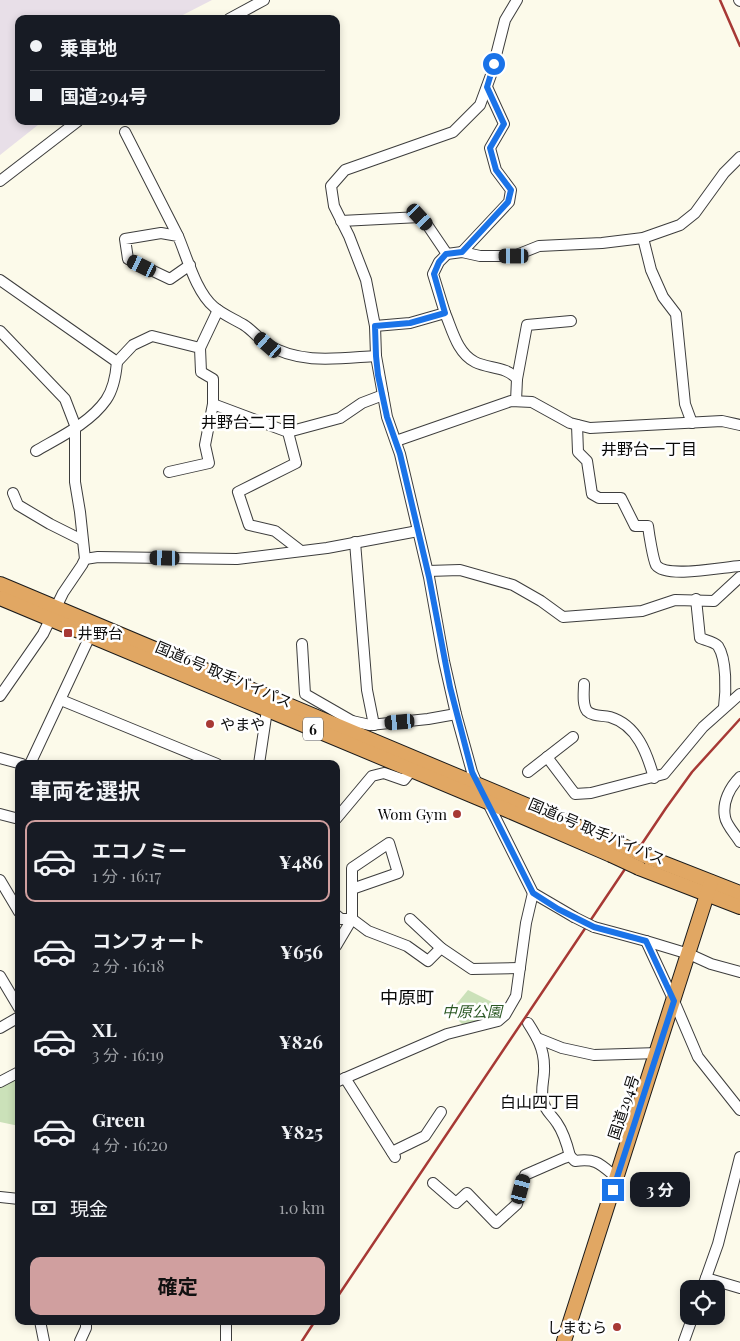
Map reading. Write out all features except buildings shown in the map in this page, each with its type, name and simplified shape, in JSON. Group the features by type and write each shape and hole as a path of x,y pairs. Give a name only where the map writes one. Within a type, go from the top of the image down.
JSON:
{"highway":[{"name":"国道6号 取手バイパス","path":"0,584 90,636 488,802 615,850"},
{"name":"国道6号 取手バイパス","path":"0,598 53,614 350,725 615,850 709,889 740,906"},
{"name":"国道6号 取手バイパス","path":"709,889 740,893"},
{"name":"国道294号","path":"564,1341 709,889"}],"street":[{"path":"236,15 264,0"},
{"path":"517,0 505,20 487,87 480,105 454,132 345,170 331,186 334,206 366,280 375,326 376,356 387,417 396,441 428,571 456,714 472,772 533,893 594,927 689,954 711,964 740,972"},
{"path":"462,252 508,202 511,190 496,170 490,148 504,124 487,87"},
{"path":"0,182 73,125"},
{"path":"125,132 178,236 196,283 213,307 245,326 268,345 292,355 315,359 376,356"},
{"path":"517,379 511,372 474,362 460,350 445,313 434,274 439,262 446,254 462,252 480,256 514,256 539,246 602,243 643,238 680,225 695,213 724,174 740,158"},
{"path":"341,221 420,217 446,254"},
{"path":"178,236 161,233 125,239 128,259 170,279 190,264"},
{"path":"643,238 651,270 663,297 676,314 686,404 692,423"},
{"path":"0,280 117,362"},
{"path":"168,472 208,463 205,445 213,404 212,379 201,372 200,348 218,310"},
{"path":"375,326 410,323 445,313"},
{"path":"516,401 517,379 527,325 571,321"},
{"path":"0,331 65,399 75,428 75,482 85,559 29,656 0,696"},
{"path":"36,451 75,428 107,399 116,376 117,362 132,345 152,336 200,348"},
{"path":"213,404 288,432 340,418 362,403 383,395"},
{"path":"396,441 511,401 532,402 570,423 590,428 722,421 740,426"},
{"path":"577,425 578,452 587,461 592,494 599,498 621,498 635,526 648,526 656,564 664,571 703,571 740,566"},
{"path":"288,432 296,463 238,492 249,525 275,531 302,551"},
{"path":"13,493 18,505 82,540"},
{"path":"85,559 98,557 227,560 302,551 418,531"},
{"path":"355,542 367,690 374,725"},
{"path":"428,571 460,570 513,585 541,600 563,618 642,610 675,600 696,599 714,601 740,577"},
{"path":"696,599 700,638 715,643 719,647 726,694 724,707"},
{"path":"32,760 90,636"},
{"path":"302,644 305,694 350,725 374,725 456,714"},
{"path":"584,684 584,704 586,710 592,714 609,717 628,727 638,738 648,757 654,778"},
{"path":"547,757 576,794 591,793 654,778 664,774 703,727 740,694"},
{"path":"61,700 207,760"},
{"path":"260,760 267,710"},
{"path":"528,772 573,737"},
{"path":"0,758 15,762"},
{"path":"340,814 372,776 384,773 404,780 412,770"},
{"path":"739,837 724,818 726,799 731,786 740,777"},
{"path":"0,814 15,818"},
{"path":"340,939 352,919 352,889 352,868 389,843 398,873 352,889"},
{"path":"0,880 15,905"},
{"path":"340,1080 447,1034 498,1021 505,1015 516,996 526,923 533,893"},
{"path":"340,918 352,919 368,932 407,946 428,961 441,948"},
{"path":"410,919 441,948 472,968 520,968"},
{"path":"646,941 698,1057 740,1110"},
{"path":"0,976 15,1001"},
{"path":"0,1028 15,1019"},
{"path":"528,1023 542,1046 544,1067 541,1084 545,1109 556,1121 564,1135 570,1156 574,1162 590,1159 617,1178"},
{"path":"537,1038 562,1048 594,1055 658,1052"},
{"path":"0,1082 15,1074"},
{"path":"340,1081 393,1155 425,1136 442,1112"},
{"path":"433,1183 456,1203 467,1193 496,1223 517,1204 525,1175 570,1156"},
{"path":"705,1280 718,1244 740,1158"},
{"path":"0,1197 15,1199"},
{"path":"725,1286 740,1288"},
{"path":"41,1325 44,1341"},
{"path":"80,1341 86,1325"},
{"path":"226,1325 226,1341"},
{"path":"684,1341 690,1325"}],"shaded area":[{"path":"0,0 212,0 183,15 15,15 15,125 38,125 0,155"}],"green space":[{"name":"中原公園","path":"468,990 508,1010 505,1015 467,1029 450,1012"},
{"path":"15,1078 15,1125 0,1122 0,1087"}],"railway":[{"path":"720,0 740,46"},
{"path":"340,1293 666,808 692,772 740,719"},
{"path":"302,1341 312,1325"}],"place":[{"name":"井野台","path":"68,633"},
{"name":"やまや","path":"210,724"},
{"name":"Wom Gym","path":"457,814"},
{"name":"しまむら","path":"617,1327"}],"district":[{"name":"井野台二丁目","path":"249,421"},
{"name":"井野台一丁目","path":"649,448"},
{"name":"中原町","path":"407,997"},
{"name":"白山四丁目","path":"540,1101"}],"route":[{"path":"494,64 487,87 504,124 490,148 496,170 511,190 508,202 462,252 446,254 439,262 434,274 445,313 410,323 375,326 378,375 387,417 400,454 429,577 444,661 456,714 477,784 494,813 533,893 558,909 594,927 646,941 674,1001 613,1190"}]}
